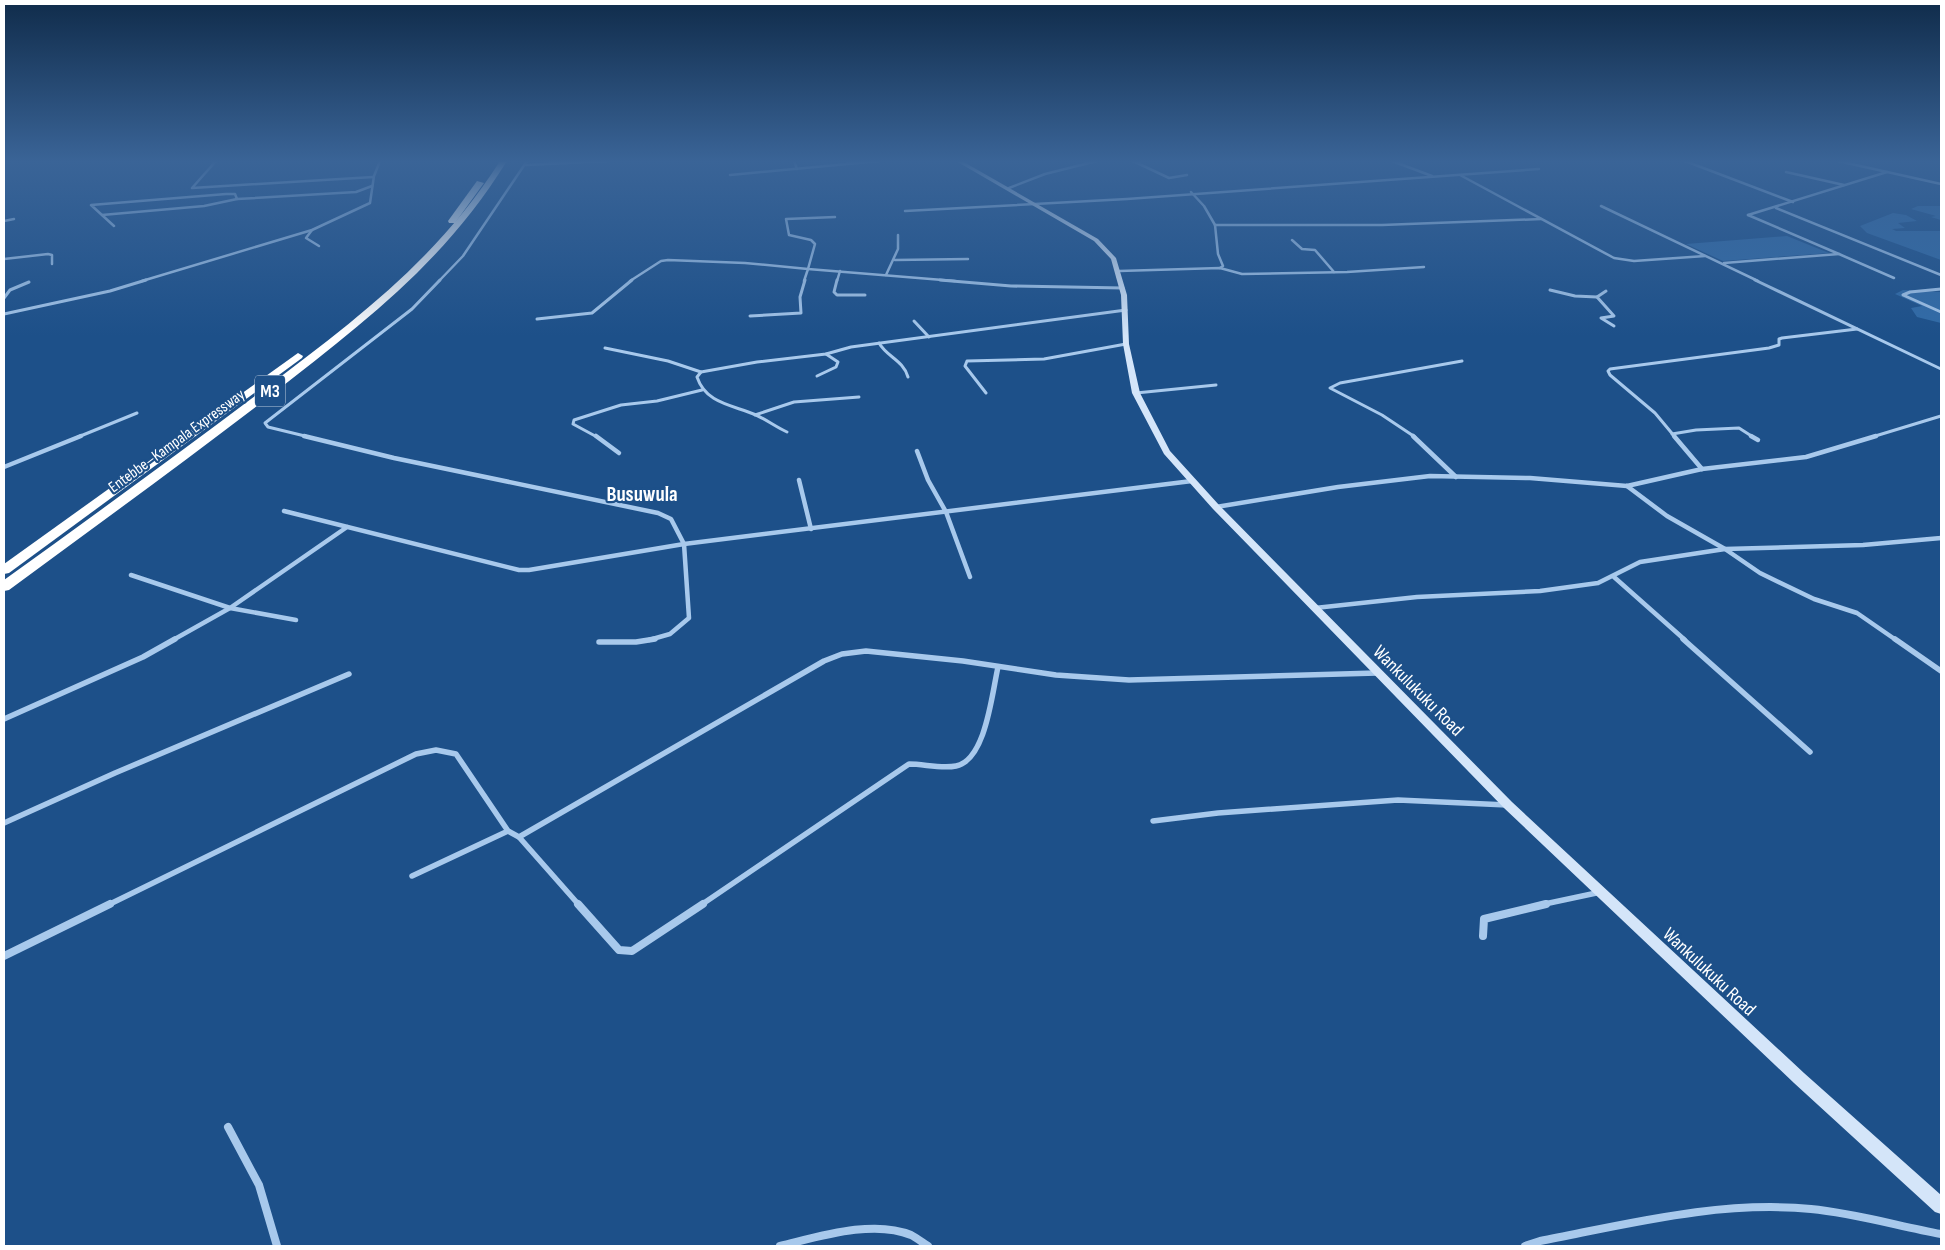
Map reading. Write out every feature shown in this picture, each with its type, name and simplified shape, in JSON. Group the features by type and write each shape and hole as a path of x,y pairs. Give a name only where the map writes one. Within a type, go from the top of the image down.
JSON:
{"highway":[{"name":"Entebbe–Kampala Expressway","path":"4,570 300,355 367,302 432,243 453,219"},
{"name":"Entebbe–Kampala Expressway","path":"4,587 230,421 380,304 430,257 465,219"}],"main road":[{"name":"Wankulukuku Road","path":"1060,219 1096,240 1114,259 1123,288 1126,310 1126,344 1136,393 1167,452 1192,481 1377,673 1508,805 1799,1078 1941,1206"}],"street":[{"path":"107,219 114,226"},
{"path":"4,314 110,291 312,230 335,219"},
{"path":"488,219 462,256 412,309 265,423 268,427 323,442 658,513 671,519 684,544 689,618 680,629 663,638 642,642 599,642"},
{"path":"750,316 801,312 800,297 815,244 811,240 789,235 786,219"},
{"path":"1212,219 1215,225 1218,254 1223,266 1220,268"},
{"path":"1215,225 1382,225 1532,219"},
{"path":"1542,219 1605,254 1623,260 1705,256"},
{"path":"1629,219 1941,369"},
{"path":"1758,219 1894,278"},
{"path":"1804,219 1941,275"},
{"path":"312,230 306,238 319,246"},
{"path":"886,275 895,260 898,249 898,235"},
{"path":"1292,240 1302,249 1315,250 1334,272"},
{"path":"4,259 48,254 52,255 52,264"},
{"path":"1723,263 1839,254"},
{"path":"895,260 968,259"},
{"path":"537,319 592,313 634,279 661,261 695,260 1010,286 1123,288"},
{"path":"1119,271 1220,268 1242,274 1334,272 1424,267"},
{"path":"840,272 834,292 837,295 865,295"},
{"path":"4,298 10,290 29,282"},
{"path":"1941,289 1910,292 1903,295 1941,312"},
{"path":"1550,290 1574,296 1597,297 1606,291"},
{"path":"1597,297 1614,316 1601,318 1614,326"},
{"path":"605,348 668,360 701,372 757,362 826,354 851,346 929,338 1126,310"},
{"path":"914,321 929,338"},
{"path":"1702,469 1655,413 1610,375 1608,372 1610,369 1769,348 1779,345 1779,340 1782,338 1857,329"},
{"path":"879,343 885,352 900,361 906,369 908,377"},
{"path":"986,393 973,379 965,366 967,361 1044,359 1126,344"},
{"path":"816,376 836,367 838,362 826,354"},
{"path":"1456,478 1436,453 1417,438 1389,418 1330,388 1340,383 1462,361"},
{"path":"701,372 698,377 699,386 702,390 728,407 755,415 787,432"},
{"path":"1136,393 1216,385"},
{"path":"619,453 596,436 574,424 574,420 621,405 657,401 702,390"},
{"path":"755,415 794,402 859,397"},
{"path":"4,467 137,413"},
{"path":"1216,507 1348,486 1430,476 1530,478 1627,486 1702,469 1806,457 1941,416"},
{"path":"1672,434 1696,430 1739,428 1758,440"},
{"path":"917,451 928,480 946,512 970,578"},
{"path":"799,480 811,529"},
{"path":"284,511 520,570 545,568 684,544 1192,481"},
{"path":"1627,486 1667,516 1725,549 1760,573 1814,600 1858,613 1941,671"},
{"path":"4,719 143,657 230,608 347,527"},
{"path":"1315,608 1417,597 1540,591 1598,583 1614,577 1627,567 1640,562 1725,549 1844,546 1941,538"},
{"path":"131,575 230,608 296,620"},
{"path":"1614,577 1810,752"},
{"path":"519,837 824,661 842,654 866,651 963,660 1056,675 1129,680 1377,673"},
{"path":"4,956 416,754 443,749 456,754 508,831 519,837 619,950 624,952 632,951 828,821 910,764 919,763 947,769 965,762 974,756 980,744 998,667"},
{"path":"4,823 124,769 349,674"},
{"path":"1153,821 1218,813 1398,800 1508,805"},
{"path":"412,876 508,831"},
{"path":"1483,936 1484,919 1601,892"},
{"path":"228,1127 259,1185 277,1246"},
{"path":"1525,1246 1540,1240 1694,1213 1767,1208 1810,1209 1941,1234"},
{"path":"780,1246 834,1233 872,1228 911,1235 928,1246"}],"shaded area":[{"path":"1877,219 1914,219 1917,221 1898,223 1905,228 1892,229 1896,231 1941,231 1941,260 1867,233 1860,226"},
{"path":"1787,236 1829,253 1723,261 1686,244"},
{"path":"1903,290 1941,292 1941,323 1917,317 1911,308 1922,306 1895,294"}],"district":[{"name":"Busuwula","path":"642,494"}]}
